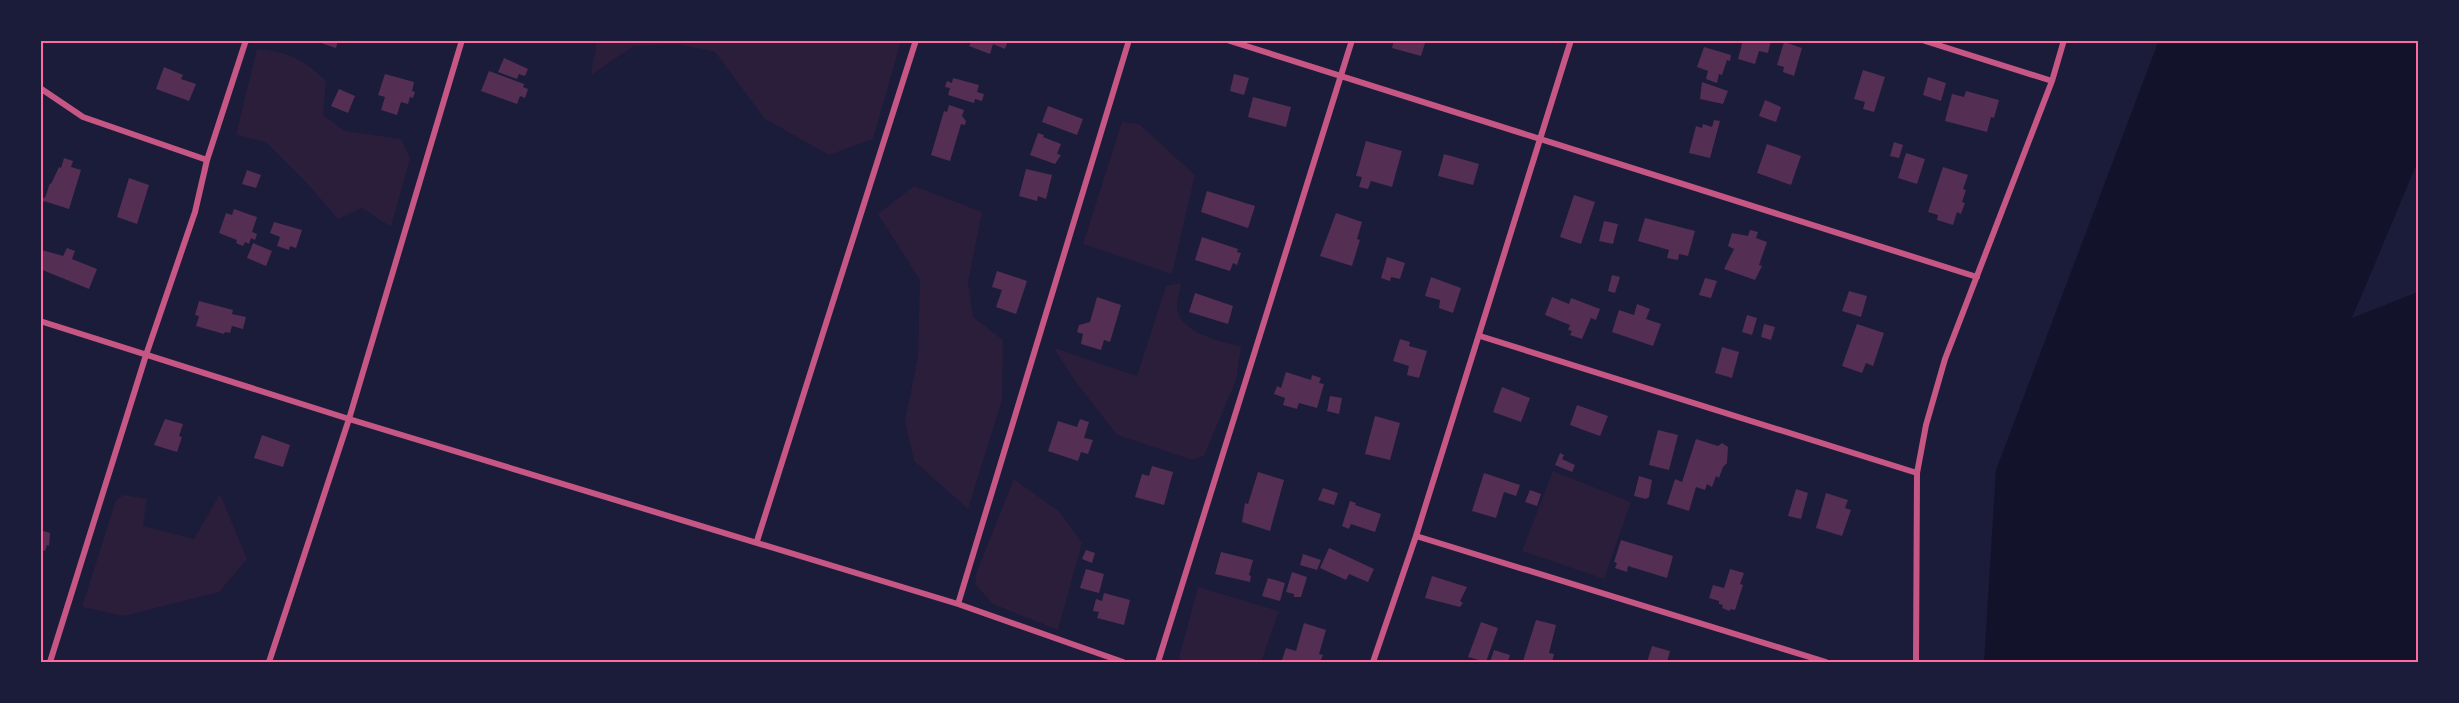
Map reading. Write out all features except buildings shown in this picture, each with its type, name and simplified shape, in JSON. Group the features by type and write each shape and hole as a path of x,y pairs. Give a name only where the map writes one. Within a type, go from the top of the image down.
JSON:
{"street":[{"path":"50,663 146,355 195,212 207,160 246,40"},
{"path":"269,663 349,418 462,40"},
{"path":"757,542 916,40"},
{"path":"958,604 1130,40"},
{"path":"1227,40 1977,277"},
{"path":"1158,663 1352,40"},
{"path":"1373,663 1480,336 1571,40"},
{"path":"1922,40 2052,81"},
{"path":"1916,663 1917,473 1926,424 1945,359 2052,81 2064,40"},
{"path":"40,88 83,117 207,160"},
{"path":"40,321 958,604 1123,663"},
{"path":"1480,336 1917,473"},
{"path":"1416,536 1826,663"}],"shaded area":[{"path":"597,40 901,41 873,139 829,155 765,119 715,52 677,44 634,46 591,75"},
{"path":"2159,40 2418,41 2418,161 2352,318 2418,292 2418,662 1984,662 1996,470"},
{"path":"257,49 286,54 295,58 326,81 323,115 345,131 401,139 410,158 391,227 362,208 338,219 304,180 266,142 236,135"},
{"path":"1122,122 1139,124 1195,175 1172,274 1083,244"},
{"path":"914,186 982,212 968,282 973,317 1003,340 1002,400 968,509 914,461 905,421 918,357 920,280 878,214"},
{"path":"1181,283 1177,307 1185,324 1202,335 1241,346 1236,380 1204,456 1192,460 1117,435 1075,381 1054,348 1137,376 1166,286"},
{"path":"1553,471 1631,502 1604,579 1522,551"},
{"path":"1014,479 1060,512 1082,543 1058,630 993,604 976,585 976,574"},
{"path":"220,494 247,559 219,592 124,616 82,607 116,500 124,495 147,499 143,526 194,539"},
{"path":"1198,587 1279,611 1261,662 1182,662 1179,658"}]}
